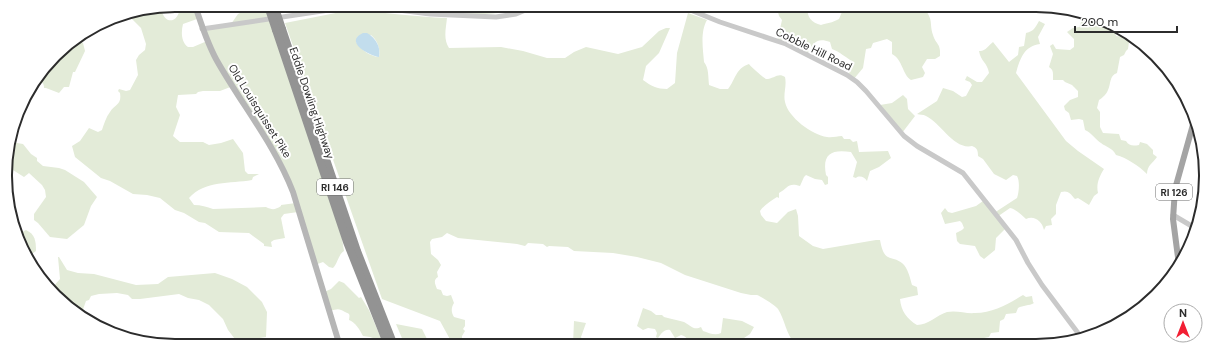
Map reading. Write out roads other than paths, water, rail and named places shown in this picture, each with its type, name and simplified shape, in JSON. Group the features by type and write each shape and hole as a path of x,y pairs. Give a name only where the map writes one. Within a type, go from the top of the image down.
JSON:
{"highway":[{"name":"Eddie Dowling Highway","path":"273,12 357,251 391,339"},
{"name":"Eddie Dowling Highway","path":"279,29 347,242 385,339"}],"main road":[{"name":"Old Louisquisset Pike","path":"197,12 202,29 216,59 268,140 285,171 293,192 338,339"},
{"name":"RI 126","path":"1178,255 1173,215 1176,183 1192,129"}],"street":[{"path":"202,29 316,12"},
{"path":"414,12 496,17 521,12"},
{"name":"Cobble Hill Road","path":"695,12 786,44 853,79 866,91 904,136 912,143 963,173 1016,240 1028,263 1054,302 1078,333"},
{"path":"1173,215 1191,225"}],"water":[{"path":"363,33 367,33 375,40 379,50 379,57 370,54 360,48 357,44 356,40"}]}
